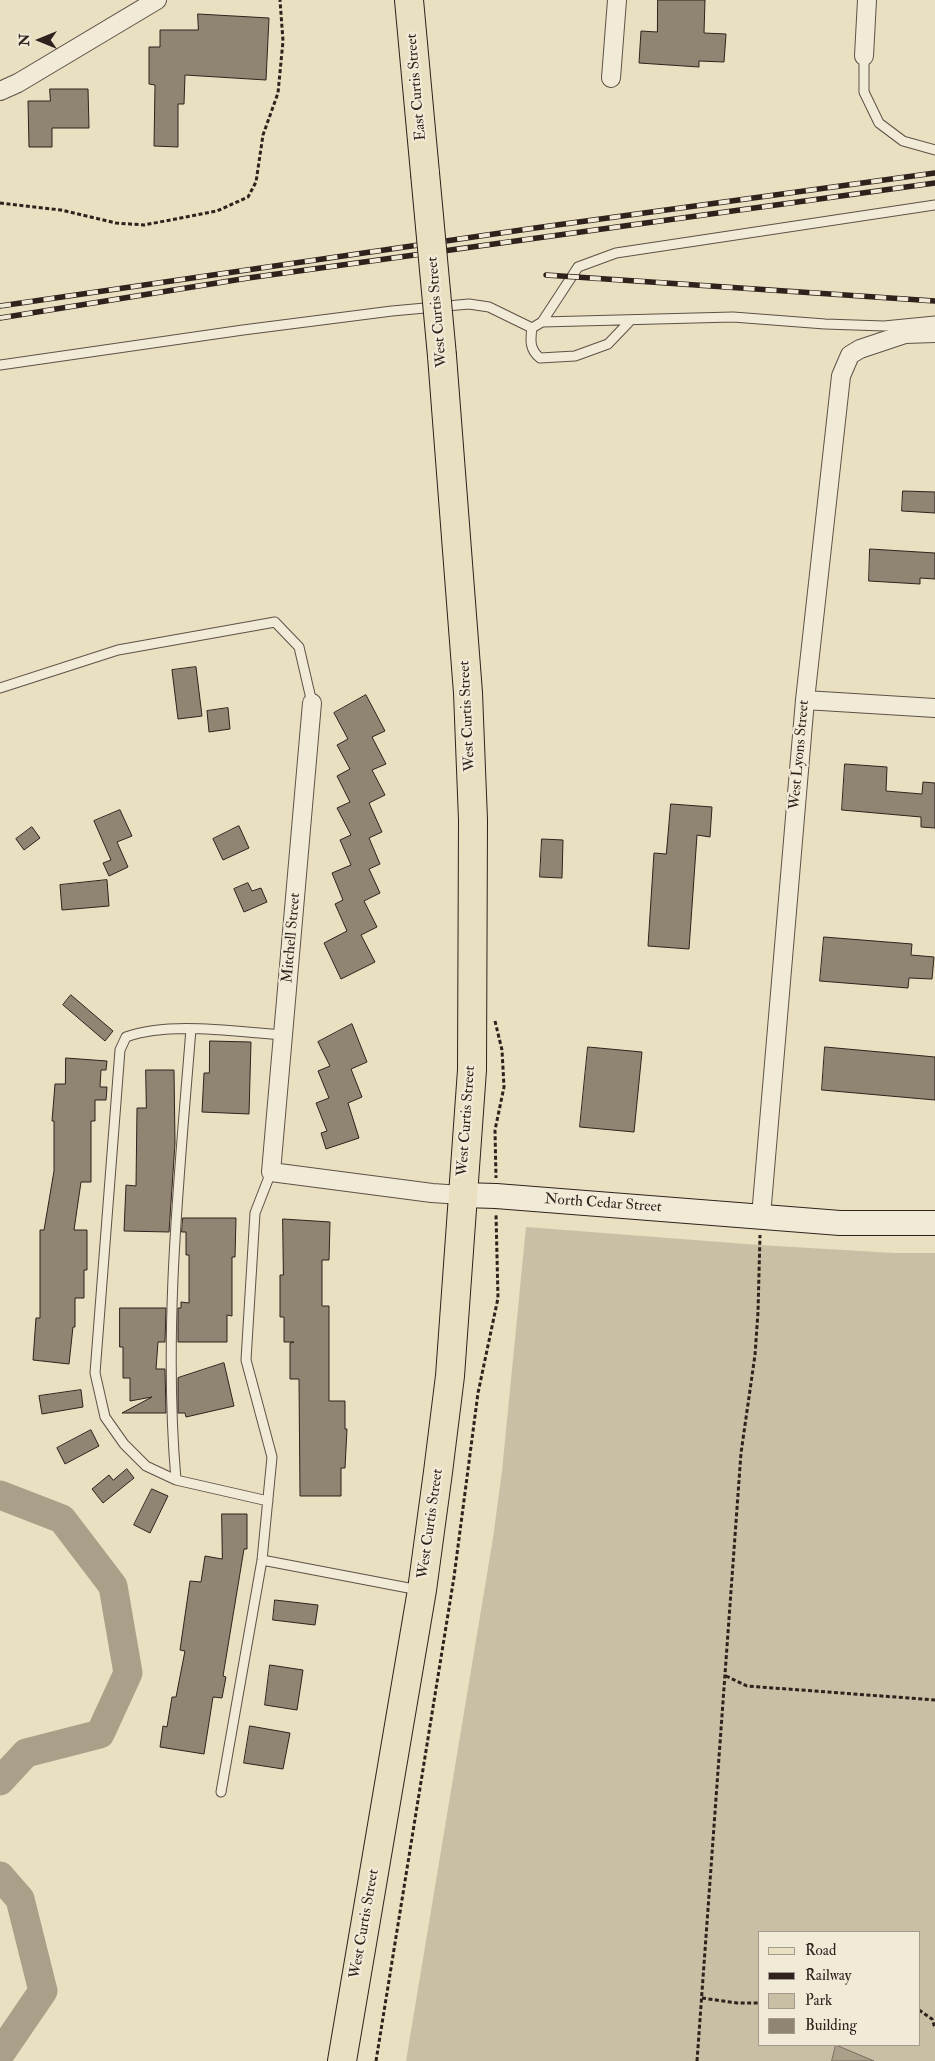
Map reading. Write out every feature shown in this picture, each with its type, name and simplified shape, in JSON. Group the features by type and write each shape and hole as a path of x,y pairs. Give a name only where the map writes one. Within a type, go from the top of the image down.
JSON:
{"main road":[{"name":"East Curtis Street","path":"409,0 425,173"},
{"name":"West Curtis Street","path":"342,2061 422,1590 450,1376 472,1070 473,820 468,693 442,356 425,173"}],"street":[{"path":"611,78 617,0"},
{"path":"864,56 867,0"},
{"path":"0,91 18,83 151,4"},
{"name":"West Lyons Street","path":"761,1216 805,700 842,376 850,355 860,349 905,334 935,333"},
{"path":"805,700 935,708"},
{"name":"Mitchell Street","path":"271,1172 312,703"},
{"name":"North Cedar Street","path":"271,1172 432,1193 496,1196 840,1223 935,1223"}],"lane":[{"path":"864,56 864,92 879,123 903,140 935,150"},
{"path":"532,328 542,322 578,266 616,253 935,205"},
{"path":"0,365 252,329 392,311 469,304 489,307 532,328"},
{"path":"542,322 733,317 884,326 935,321"},
{"path":"532,328 533,352 540,358 575,356 608,344 631,320"},
{"path":"0,688 118,650 275,622 299,647 312,703"},
{"path":"268,1501 176,1480 146,1466 124,1444 105,1417 95,1372 120,1050 126,1037 140,1032 191,1029 283,1035"},
{"path":"176,1480 171,1426 172,1277 191,1029"},
{"path":"221,1792 262,1560 272,1458 246,1360 255,1213 271,1172"},
{"path":"262,1560 422,1590"}],"path":[{"path":"0,203 60,210 116,223 144,224 217,211 248,197 256,182 263,135 278,93 283,41 280,0"},
{"path":"697,2061 741,1453 755,1356 761,1216"},
{"path":"726,1676 747,1686 935,1700"},
{"path":"702,1998 737,2003 758,2003"},
{"path":"920,2011 932,2019 935,2028"}],"green space":[{"path":"526,1227 759,1245 894,1253 935,1253 935,2061 406,2061 493,1538 502,1471"}],"shaded area":[{"path":"836,2046 838,2046 874,2061 832,2061"}],"building":[{"path":"658,0 705,0 704,33 726,34 724,62 699,61 699,67 639,63 641,31 657,32"},
{"path":"198,14 269,18 266,80 185,75 184,104 178,104 178,147 154,146 155,85 149,84 149,47 160,47 160,30 198,30"},
{"path":"50,89 88,89 89,128 52,128 52,147 29,147 28,101 50,101"},
{"path":"903,491 935,492 935,513 902,511"},
{"path":"870,549 935,553 935,579 920,578 920,584 869,581"},
{"path":"196,667 202,716 178,719 172,670"},
{"path":"366,695 385,731 372,737 386,764 372,770 385,795 369,803 382,832 369,838 380,864 369,869 380,893 364,901 377,927 361,935 375,962 341,979 324,943 347,931 335,904 343,900 332,873 351,865 340,840 351,835 337,808 350,802 337,776 350,769 337,745 348,739 334,713"},
{"path":"228,708 230,729 209,732 207,711"},
{"path":"845,764 887,767 886,791 922,794 923,782 935,783 935,828 921,827 921,817 842,810"},
{"path":"671,804 712,807 710,837 697,835 689,949 648,946 654,853 666,854"},
{"path":"120,810 132,836 117,842 128,867 109,876 103,863 111,860 94,821"},
{"path":"239,826 249,848 223,860 213,839"},
{"path":"32,827 40,838 24,850 16,839"},
{"path":"542,839 563,840 562,878 540,877"},
{"path":"107,880 109,906 62,910 60,885"},
{"path":"248,883 252,891 261,888 267,902 244,912 234,889"},
{"path":"824,937 912,944 911,955 934,957 932,979 909,978 908,988 820,981"},
{"path":"71,995 113,1031 105,1041 63,1005"},
{"path":"352,1024 367,1062 351,1069 362,1097 348,1103 359,1138 326,1149 321,1133 327,1131 316,1103 329,1098 318,1071 330,1066 318,1042"},
{"path":"210,1041 251,1042 249,1114 202,1112 204,1073 209,1073"},
{"path":"588,1047 642,1052 634,1132 580,1127"},
{"path":"825,1047 935,1057 935,1100 822,1090"},
{"path":"66,1058 107,1061 106,1070 101,1070 100,1087 107,1087 106,1100 95,1100 95,1121 91,1121 91,1182 81,1182 74,1230 87,1230 87,1270 84,1270 84,1298 75,1298 75,1327 73,1327 69,1364 33,1360 36,1318 40,1318 40,1230 44,1230 54,1171 54,1121 52,1121 55,1084 65,1084"},
{"path":"146,1070 174,1070 175,1143 169,1232 124,1231 126,1185 136,1186 137,1108 146,1108"},
{"path":"183,1218 236,1218 235,1257 232,1257 232,1316 227,1315 227,1342 178,1342 178,1308 181,1308 181,1302 189,1303 189,1255 186,1255 186,1232 182,1232"},
{"path":"283,1219 330,1222 329,1260 322,1260 322,1306 329,1306 329,1401 345,1401 345,1429 347,1429 345,1468 341,1468 341,1496 300,1496 299,1379 290,1379 290,1343 294,1342 284,1342 284,1317 280,1317 280,1275 283,1275"},
{"path":"120,1308 166,1308 165,1342 158,1342 156,1369 165,1369 166,1413 122,1413 152,1397 130,1401 130,1378 123,1378 123,1347 120,1347"},
{"path":"224,1363 234,1406 186,1417 185,1413 178,1413 178,1378"},
{"path":"81,1390 83,1407 42,1414 39,1396"},
{"path":"91,1430 99,1446 65,1464 57,1448"},
{"path":"127,1469 134,1478 103,1503 92,1489 109,1475 113,1480"},
{"path":"152,1489 168,1496 150,1533 134,1525"},
{"path":"222,1514 247,1514 247,1549 244,1549 223,1676 226,1677 222,1698 213,1697 204,1754 160,1747 163,1726 167,1727 172,1697 176,1697 185,1651 180,1650 190,1581 201,1582 205,1556 222,1559"},
{"path":"275,1600 318,1605 315,1625 273,1620"},
{"path":"270,1665 303,1670 297,1710 265,1705"},
{"path":"250,1726 290,1733 283,1769 244,1763"}],"waterway":[{"path":"0,1495 62,1519 113,1586 128,1673 100,1734 26,1753 0,1781"},
{"path":"0,1876 20,1899 43,1991 0,2054"}],"railway":[{"path":"0,306 535,228 935,173"},
{"path":"0,318 248,278 935,183"},
{"path":"546,275 935,301"}]}
